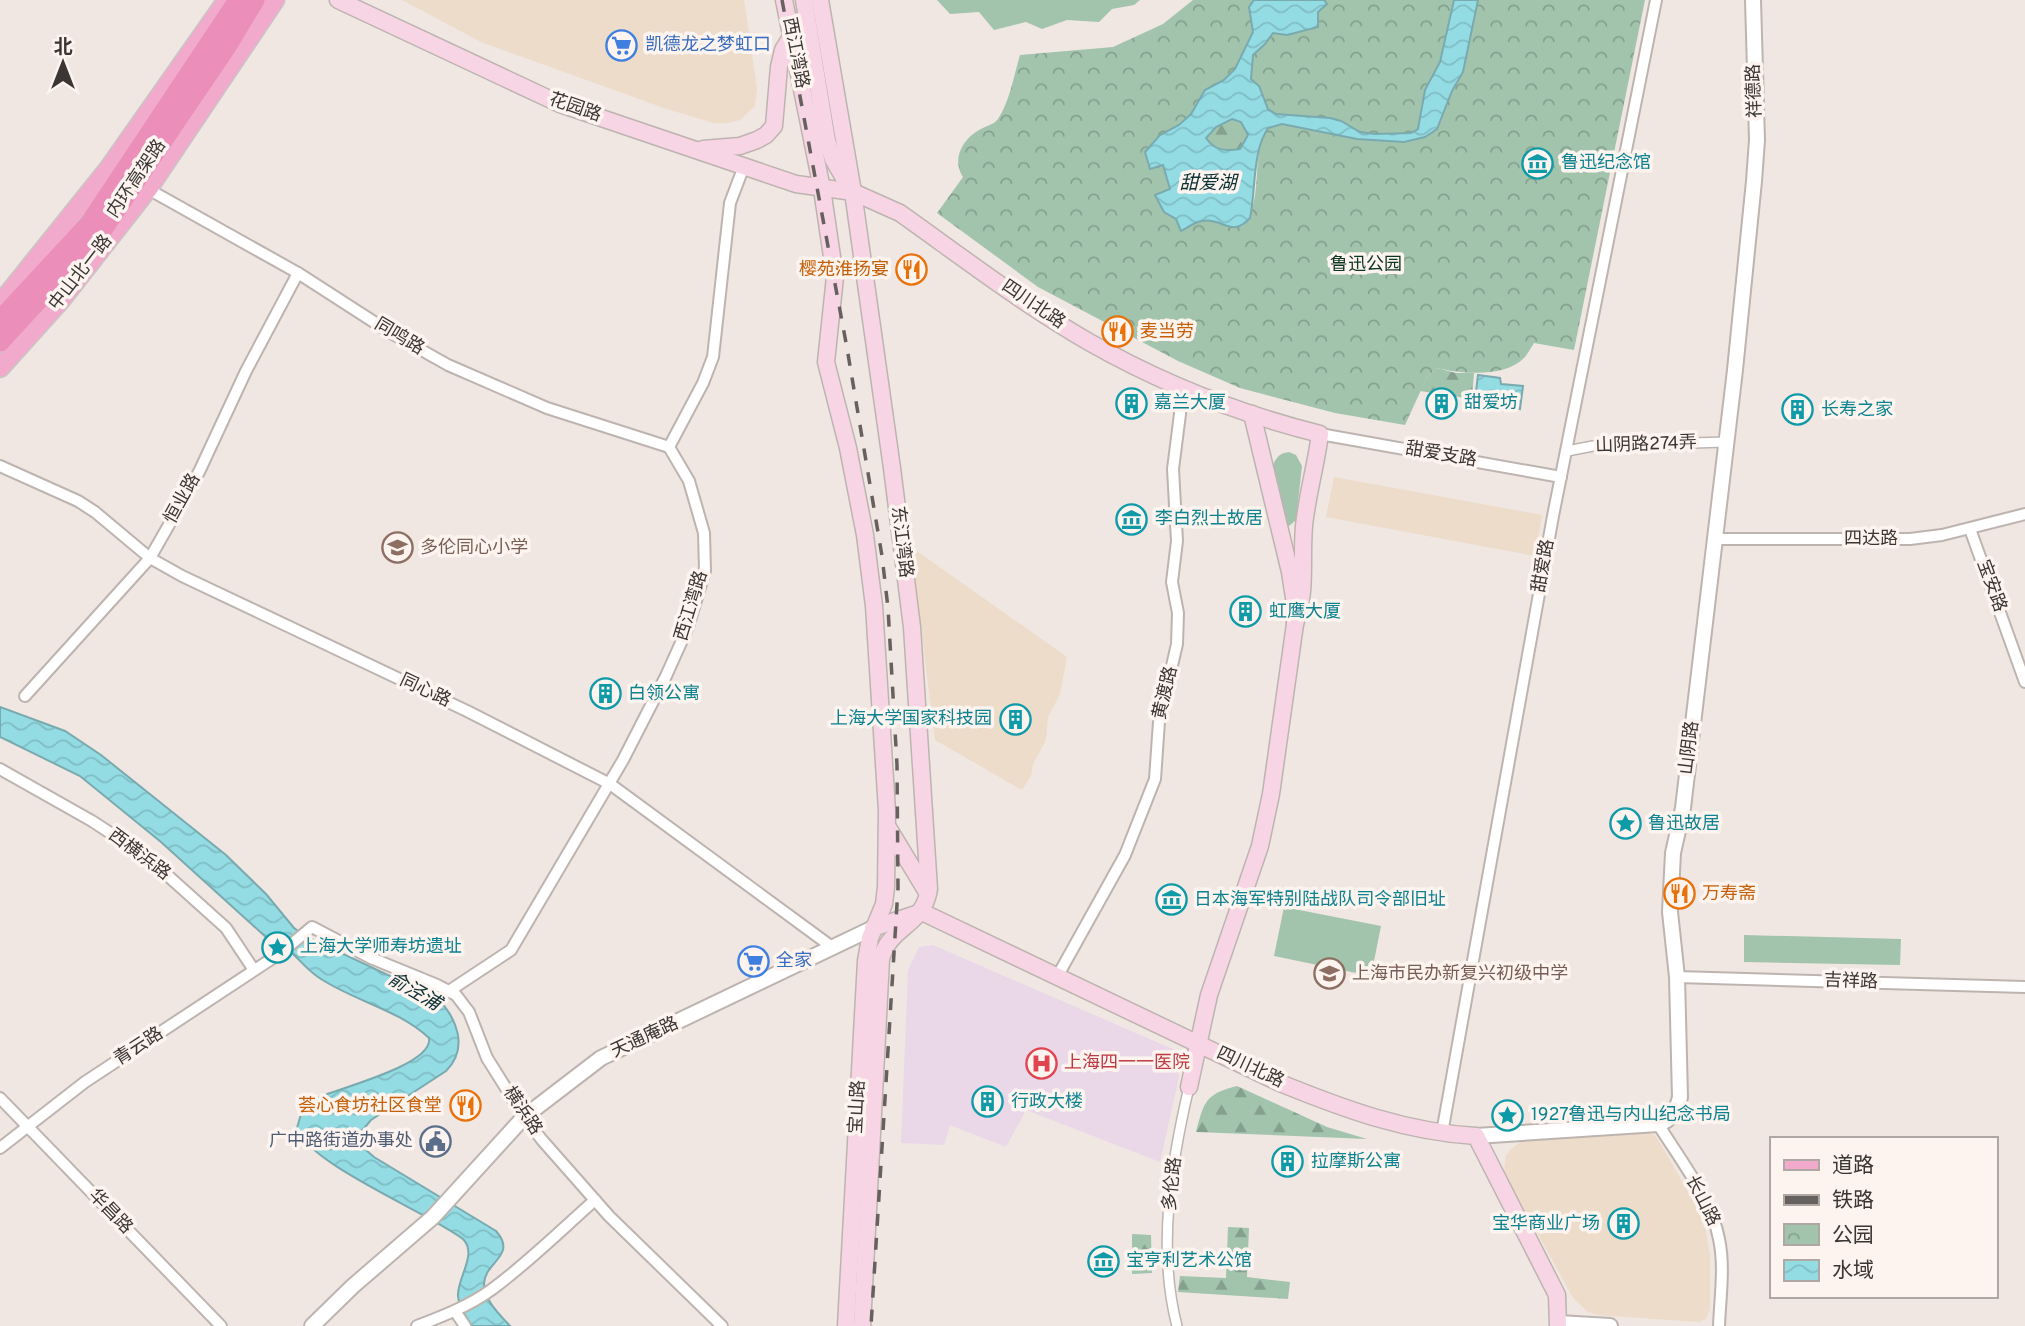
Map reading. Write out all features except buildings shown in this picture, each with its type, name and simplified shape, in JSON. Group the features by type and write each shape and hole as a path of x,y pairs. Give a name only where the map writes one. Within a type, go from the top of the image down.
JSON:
{"highway":[{"name":"内环高架路","path":"0,320 89,224 238,0"},
{"name":"内环高架路","path":"0,342 102,232 226,48 255,0"}],"main road":[{"path":"0,304 109,167 227,0"},
{"name":"中山北一路","path":"0,368 61,300 148,189 275,0"},
{"name":"花园路","path":"338,0 537,94 796,184 822,189"},
{"name":"西江湾路","path":"784,0 822,189"},
{"name":"东江湾路","path":"804,0 827,141 841,176 853,192"},
{"name":"东江湾路","path":"820,0 853,192 912,627 929,894 922,912"},
{"path":"697,149 748,143 766,135 774,126 779,67 783,50 791,37"},
{"name":"东江湾路","path":"822,189 836,284 826,362 848,448 874,606 887,826 885,896 873,928"},
{"name":"四川北路","path":"822,189 853,192 900,214 1087,341 1144,372 1252,414 1320,434 1304,526 1302,605 1295,624"},
{"name":"四川北路","path":"1252,414 1290,572 1295,624 1271,794 1260,846 1209,995 1198,1043 1280,1083 1364,1116 1442,1133 1476,1136"},
{"path":"1280,532 1286,540 1294,542 1304,526"},
{"name":"东江湾路","path":"887,826 929,894"},
{"path":"873,928 922,912 1198,1043"},
{"name":"宝山路","path":"862,1326 881,967 884,949 890,940 922,912"},
{"name":"宝山路","path":"873,928 881,967"},
{"name":"宝山路","path":"846,1326 865,981 868,947 873,928"},
{"name":"多伦路","path":"1189,1087 1198,1043"},
{"path":"1476,1136 1557,1295 1558,1325"}],"street":[{"name":"甜爱路","path":"1442,1133 1561,477 1656,0"},
{"name":"祥德路","path":"1753,0 1757,140 1754,181"},
{"path":"669,447 703,383 713,357 730,203 744,166"},
{"name":"山阴路","path":"1658,1124 1671,1118 1680,1097 1677,977 1670,912 1671,876 1683,808 1754,181"},
{"name":"同鸣路","path":"148,189 298,273 391,333 448,365 547,408 669,447"},
{"name":"恒业路","path":"25,696 150,558 199,472 246,371 298,273"},
{"name":"黄渡路","path":"1057,977 1125,855 1155,779 1159,722 1177,644 1178,613 1172,582 1177,541 1173,469 1180,414 1180,387"},
{"name":"甜爱支路","path":"1320,434 1561,477"},
{"name":"山阴路274弄","path":"1567,451 1593,446 1726,442"},
{"name":"西江湾路","path":"449,991 511,950 610,784 677,652 701,589 705,571 704,533 689,481 669,447"},
{"name":"同心路","path":"0,466 78,501 150,558 182,576 467,711 610,784 832,947"},
{"name":"四达路","path":"1714,538 1910,538 1970,529 2025,514"},
{"name":"宝安路","path":"1970,529 2025,682"},
{"name":"西横浜路","path":"0,769 92,821 147,857 226,928 254,970"},
{"name":"天通庵路","path":"312,1326 353,1286 433,1217 524,1117 601,1058 873,928"},
{"name":"青云路","path":"0,1148 85,1082 282,952 310,929"},
{"name":"横浜路","path":"310,929 449,991 462,1002 469,1012 487,1058 524,1117 594,1200 722,1326"},
{"name":"吉祥路","path":"1677,977 2025,987"},
{"name":"多伦路","path":"1177,1326 1169,1284 1169,1217 1177,1150 1189,1087"},
{"name":"华昌路","path":"0,1098 221,1326"},
{"path":"1476,1136 1658,1124"},
{"name":"长山路","path":"1658,1124 1697,1188 1717,1231 1721,1256 1719,1326"},
{"path":"417,1326 457,1310 489,1291 594,1200"},
{"path":"457,1310 465,1326"},
{"path":"1558,1325 1610,1326"}],"shaded area":[{"path":"402,0 744,0 757,88 755,106 740,120 713,123 481,42"},
{"path":"1334,477 1542,515 1535,556 1326,517"},
{"path":"911,547 1067,657 1060,694 1048,717 1046,740 1022,790 935,740"},
{"name":"上海四一一医院","path":"933,945 1175,1050 1179,1077 1160,1162 1026,1110 1006,1147 950,1125 944,1145 901,1143 908,970 919,947"},
{"name":"宝华商业广场","path":"1645,1131 1659,1141 1696,1206 1706,1232 1710,1255 1710,1309 1706,1319 1699,1322 1597,1315 1587,1311 1573,1298 1504,1172 1506,1155 1524,1140"}],"green space":[{"path":"937,0 1140,0 1134,5 1112,9 1099,22 1067,20 1042,29 1026,22 994,30 979,12 950,14"},
{"name":"鲁迅公园","path":"1193,0 1254,0 1249,8 1253,32 1235,69 1224,80 1205,90 1191,114 1179,125 1160,135 1163,164 1170,189 1155,195 1164,212 1176,219 1181,231 1203,220 1243,226 1253,205 1260,146 1268,128 1282,124 1357,139 1404,142 1441,121 1452,91 1463,72 1478,0 1645,0 1574,350 1534,343 1525,357 1507,368 1470,373 1437,368 1427,377 1405,425 1335,413 1240,388 1178,361 1038,287 937,213 963,177 958,163 960,150 973,134 996,121 1002,112 1020,55 1113,47 1163,24"},
{"path":"1324,0 1454,0 1440,62 1425,90 1418,129 1411,133 1360,132 1330,118 1276,114 1268,109 1259,86 1251,79 1253,55 1273,33 1287,35 1318,27 1318,12 1327,4"},
{"path":"1232,119 1241,122 1248,136 1240,149 1217,147 1206,138 1216,127"},
{"path":"1437,368 1456,373 1474,373 1472,399 1420,391 1427,377"},
{"path":"1289,452 1296,455 1302,466 1296,520 1289,526 1285,525 1272,470 1277,458"},
{"path":"1284,907 1381,926 1371,976 1274,956"},
{"path":"1744,935 1901,939 1900,965 1744,962"},
{"path":"1237,1086 1327,1127 1367,1139 1196,1132 1204,1106 1212,1096"},
{"path":"1228,1227 1249,1228 1247,1277 1290,1282 1288,1299 1178,1292 1180,1276 1226,1278"},
{"path":"1132,1234 1151,1235 1152,1273 1132,1274"}],"water":[{"name":"甜爱湖","path":"1254,0 1324,0 1327,4 1318,12 1318,27 1287,35 1273,33 1253,55 1251,79 1259,86 1268,109 1276,114 1330,118 1360,132 1411,133 1418,129 1425,90 1440,62 1454,0 1478,0 1463,72 1452,91 1437,129 1425,137 1404,142 1357,139 1282,124 1268,128 1259,148 1250,218 1237,227 1202,221 1181,231 1176,219 1164,212 1155,195 1170,189 1163,165 1150,169 1145,152 1160,135 1179,125 1191,114 1205,90 1224,80 1235,69 1253,32 1249,7","holes":["1232,119 1241,122 1248,135 1240,149 1221,149 1206,138 1216,127"]},
{"path":"1478,375 1500,378 1501,384 1523,386 1520,409 1475,400"},
{"name":"俞泾浦","path":"0,707 65,731 101,755 226,855 266,894 294,928 307,937 437,998 444,1006 458,1033 459,1043 453,1062 446,1071 371,1120 360,1133 359,1144 374,1157 496,1231 502,1240 502,1253 485,1276 484,1284 493,1307 510,1326 472,1326 463,1312 458,1296 468,1252 463,1239 345,1172 306,1142 297,1128 303,1107 309,1101 399,1067 426,1048 429,1038 404,1020 318,977 289,950 267,938 161,842 80,776 0,737"}],"railway":[{"path":"782,0 847,348 882,556 888,608 897,765 898,888 871,1326"}],"place":[{"name":"凯德龙之梦虹口","path":"622,45"},
{"name":"鲁迅纪念馆","path":"1538,163"},
{"name":"樱苑·淮扬宴","path":"912,270"},
{"name":"麦当劳","path":"1117,332"},
{"name":"嘉兰大厦","path":"1131,403"},
{"name":"甜爱坊","path":"1441,403"},
{"name":"长寿之家","path":"1798,410"},
{"name":"李白烈士故居","path":"1132,519"},
{"name":"多伦同心小学","path":"397,548"},
{"name":"虹鹰大厦","path":"1246,612"},
{"name":"白领公寓","path":"605,694"},
{"name":"上海大学国家科技园","path":"1015,719"},
{"name":"鲁迅故居","path":"1625,824"},
{"name":"万寿斋","path":"1679,894"},
{"name":"日本海军特别陆战队司令部旧址","path":"1171,900"},
{"name":"上海大学师寿坊遗址","path":"277,947"},
{"name":"全家","path":"753,961"},
{"name":"上海市民办新复兴初级中学","path":"1329,974"},
{"name":"上海四一一医院","path":"1041,1063"},
{"name":"行政大楼","path":"988,1102"},
{"name":"荟心食坊社区食堂","path":"465,1106"},
{"name":"1927·鲁迅与内山纪念书局","path":"1508,1115"},
{"name":"广中路街道办事处","path":"436,1141"},
{"name":"拉摩斯公寓","path":"1288,1162"},
{"name":"宝华商业广场","path":"1623,1224"},
{"name":"宝亨利艺术公馆","path":"1103,1261"}]}
